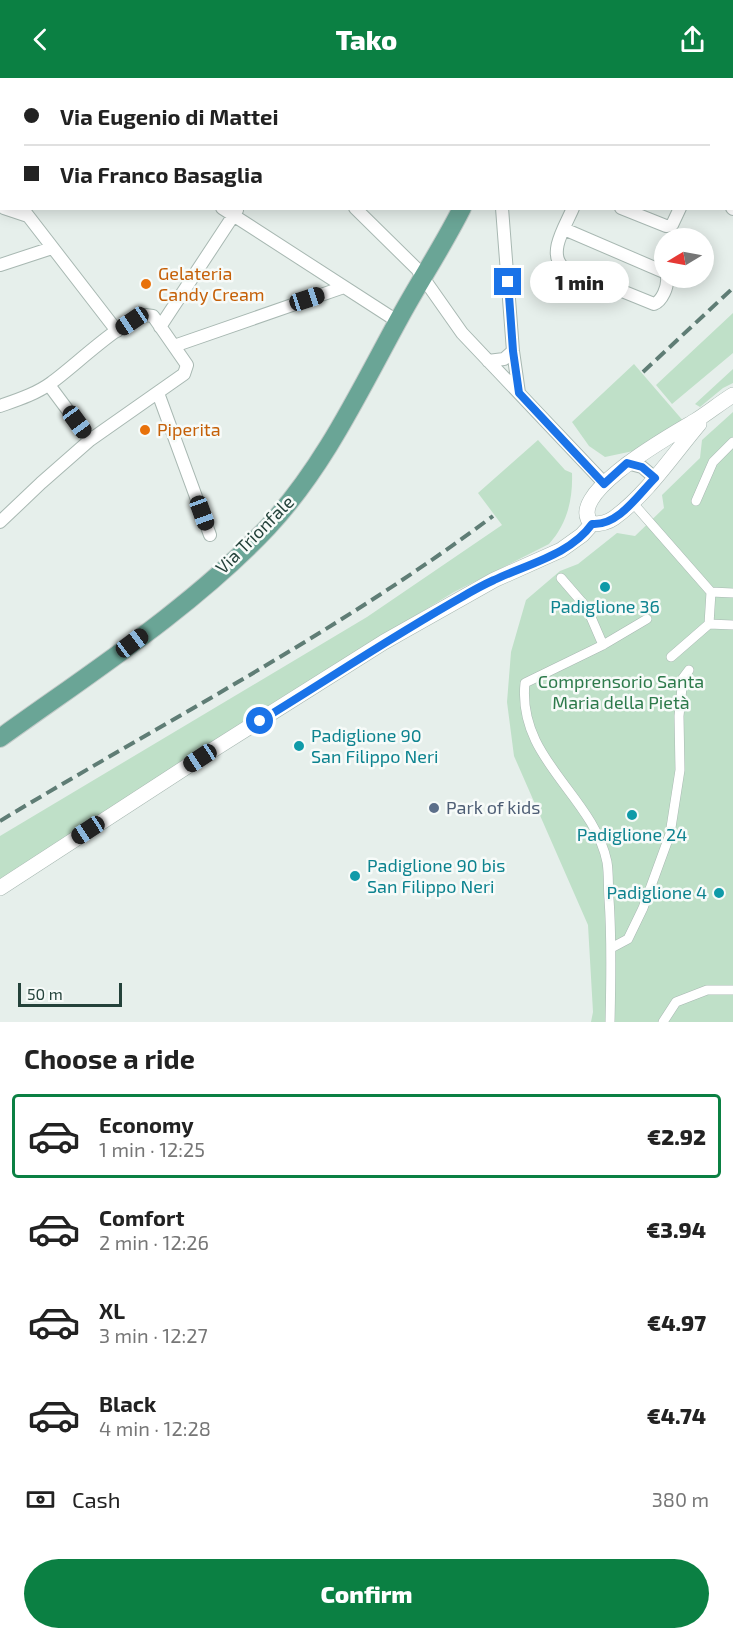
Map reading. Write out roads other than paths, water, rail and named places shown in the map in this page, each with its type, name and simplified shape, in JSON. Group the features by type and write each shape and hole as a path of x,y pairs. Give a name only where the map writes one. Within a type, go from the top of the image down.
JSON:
{"main road":[{"name":"Via Trionfale","path":"449,231 452,210"},
{"name":"Via Trionfale","path":"0,738 186,601 267,528 300,489 329,443 461,210"}],"street":[{"path":"357,210 404,255 423,277 457,327 604,484"},
{"path":"502,210 513,351 519,393"},
{"path":"572,210 556,256 560,265 654,304 660,301 666,288"},
{"path":"626,210 666,226 672,225 679,210"},
{"path":"25,212 117,332"},
{"path":"160,327 236,212 344,287 398,321"},
{"path":"564,229 654,268"},
{"path":"0,265 52,248"},
{"path":"174,346 344,287"},
{"path":"0,406 49,385 117,332 145,315 153,316 185,362 187,370 90,440 0,522"},
{"path":"488,362 504,359 513,351"},
{"path":"49,385 90,440"},
{"path":"158,393 210,535"},
{"path":"592,524 586,516 587,507 590,499 604,484 627,463 708,413 733,394"},
{"path":"0,888 384,642 494,580 561,550 582,535 592,524 613,520 655,478 708,413"},
{"path":"696,501 712,462 733,442"},
{"path":"627,463 642,467 655,478"},
{"path":"632,502 711,592 709,624"},
{"path":"561,578 587,608 603,645"},
{"path":"711,592 733,593"},
{"path":"610,1022 612,947 607,861 593,825 545,759 529,726 523,700 525,683 603,645 647,619"},
{"path":"671,657 709,624 733,625"},
{"path":"612,947 628,939 643,908 670,834 680,770 679,716 683,678 689,670"},
{"path":"663,1022 676,1002 707,990 733,990"}],"railway":[{"path":"643,372 733,288"},
{"path":"0,821 313,637 374,599 493,516"}],"place":[{"name":"Gelateria Candy Cream","path":"146,284"},
{"name":"Piperita","path":"145,430"},
{"name":"Padiglione 36","path":"605,587"},
{"name":"Padiglione 90 San Filippo Neri","path":"299,746"},
{"name":"Park of kids","path":"434,808"},
{"name":"Padiglione 24","path":"632,815"},
{"name":"Padiglione 90 bis San Filippo Neri","path":"355,876"},
{"name":"Padiglione 4","path":"719,893"}],"park label":[{"name":"Comprensorio Santa Maria della Pietà","path":"621,692"}]}
